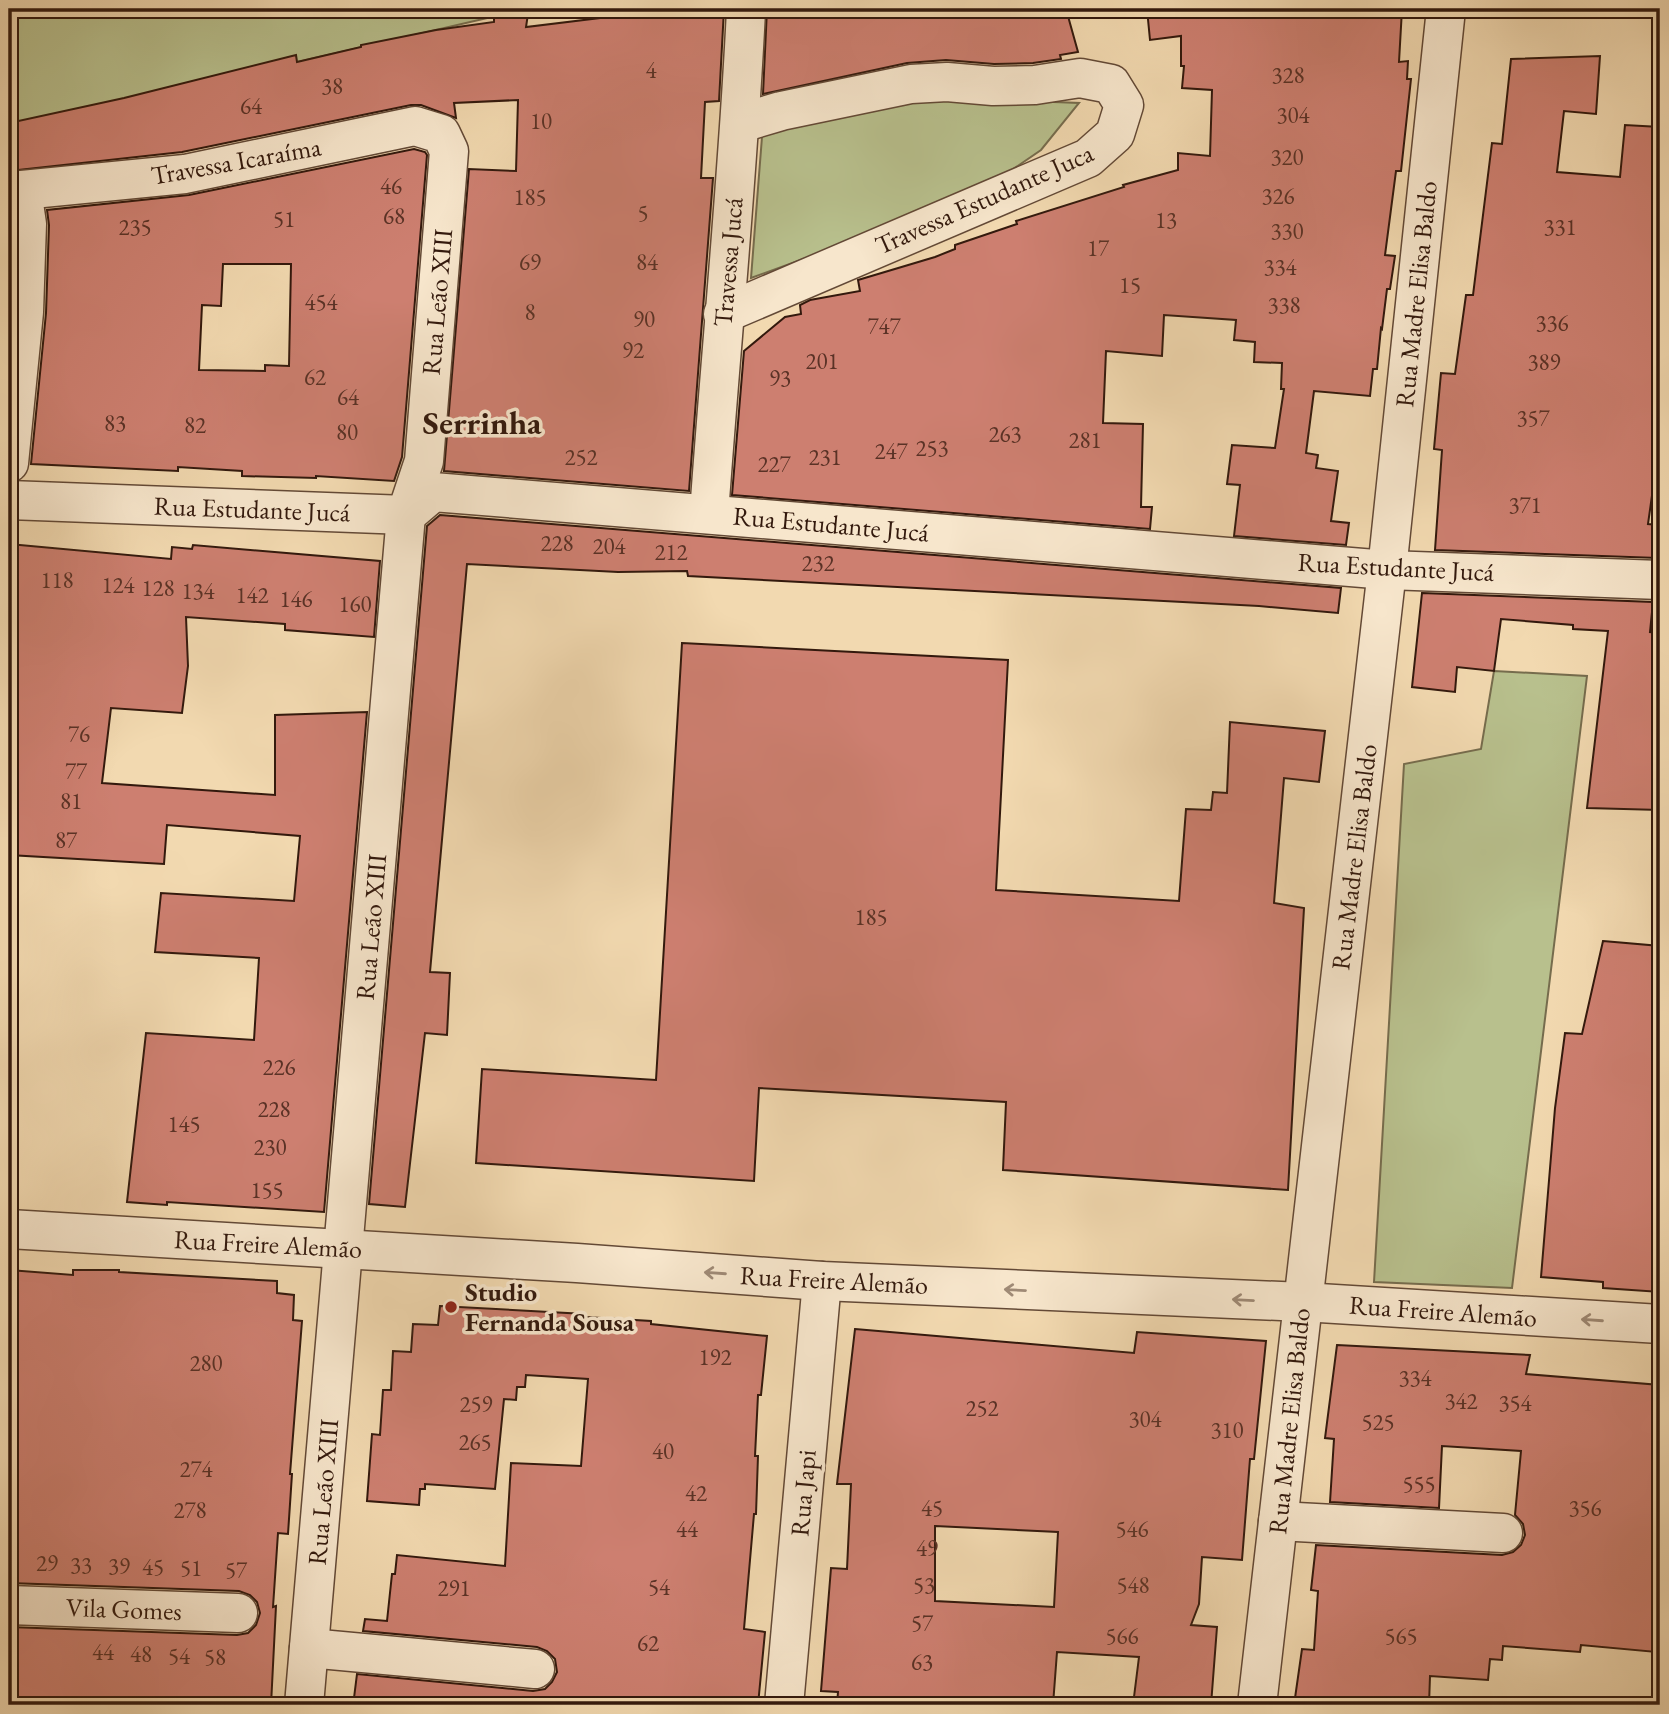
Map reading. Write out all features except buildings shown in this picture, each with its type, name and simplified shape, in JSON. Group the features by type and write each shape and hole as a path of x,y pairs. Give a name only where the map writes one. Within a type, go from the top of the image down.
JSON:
{"street":[{"name":"Rua Madre Elisa Baldo","path":"1257,1705 1387,570 1446,9"},
{"name":"Travessa Jucá","path":"709,514 723,314 741,123 746,10"},
{"name":"Travessa Estudante Juca","path":"723,314 1088,158 1115,135 1124,105 1111,84 1080,78 1035,85 993,86 947,82 911,84 781,111 741,123"},
{"name":"Travessa Icaraíma","path":"15,192 185,174 415,126 442,134 449,151"},
{"name":"Rua Leão XIII","path":"304,1705 406,514 424,461 449,151"},
{"path":"9,463 24,312 27,224 15,192"},
{"name":"Rua Estudante Jucá","path":"9,500 406,514 433,492 1387,570 1660,580"},
{"name":"Rua Freire Alemão","path":"9,1229 822,1281 1303,1302 1660,1324"},
{"name":"Rua Japi","path":"784,1705 822,1281"},
{"path":"1278,1521 1503,1533"},
{"name":"Vila Gomes","path":"9,1605 238,1613"},
{"path":"309,1648 535,1669"}],"green space":[{"path":"9,9 526,9 9,129"},
{"path":"927,97 1079,103 1041,150 971,198 751,278 763,124"},
{"path":"1494,671 1587,676 1512,1288 1374,1282 1404,764 1481,749"}],"place":[{"name":"Studio Fernanda Sousa","path":"451,1307"}],"district":[{"name":"Serrinha","path":"482,422"}]}
